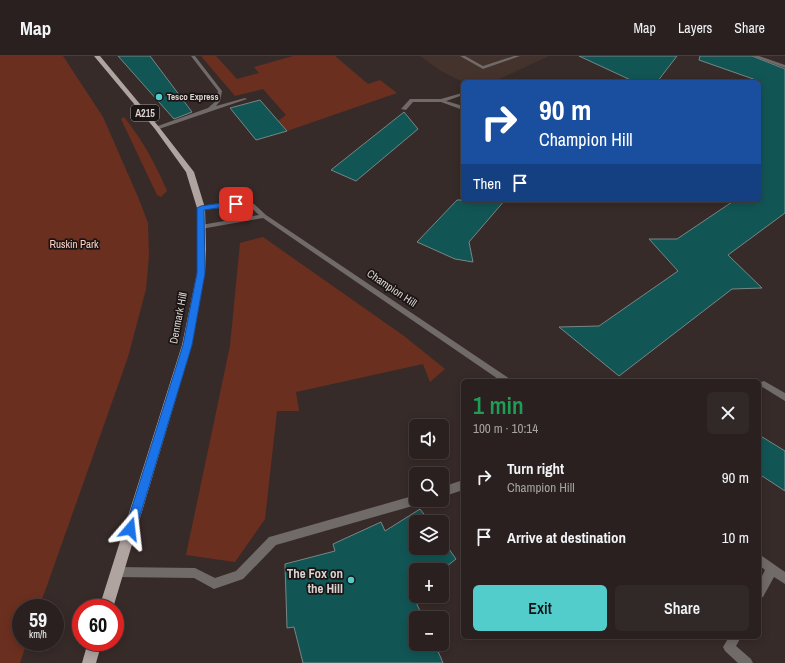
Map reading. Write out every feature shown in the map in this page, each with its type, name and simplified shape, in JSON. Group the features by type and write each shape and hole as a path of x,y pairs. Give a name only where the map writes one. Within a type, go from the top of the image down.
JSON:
{"main road":[{"name":"Denmark Hill","path":"97,56 157,128 190,172 201,208 201,273 187,345 109,599"},
{"path":"89,663 92,651"}],"street":[{"path":"193,56 220,91 218,101 210,109"},
{"path":"462,56 483,68 518,56"},
{"path":"755,56 785,67"},
{"path":"441,101 461,94"},
{"path":"157,128 210,109 245,99"},
{"path":"404,109 412,100 441,101 461,107"},
{"name":"Champion Hill","path":"201,208 243,204 256,207 264,216 503,379"},
{"path":"201,227 264,216"},
{"path":"764,384 785,397"},
{"path":"449,490 461,486"},
{"path":"117,572 195,573 214,584 239,575 273,541 409,502"},
{"path":"761,561 785,578"},
{"path":"761,589 772,569"},
{"path":"734,639 729,647 746,663"}],"shaded area":[{"path":"420,56 549,56 497,80 461,81 441,71"}],"green space":[{"name":"Ruskin Park","path":"0,56 63,56 103,117 148,223 149,256 146,289 128,357 42,599 12,599 12,651 24,651 20,663 0,663"},
{"path":"201,56 216,56 237,79 259,73 254,67 293,56 335,56 368,84 380,80 397,93 287,131 278,121 286,115 263,89 235,96"},
{"path":"124,117 143,143 163,181 167,191 161,197 157,195 121,119"},
{"path":"263,237 404,336 445,369 430,382 423,364 296,392 299,411 277,411 265,519 235,562 186,555 230,346 240,243"}],"building":[{"path":"118,56 150,56 192,112 174,119"},
{"path":"579,56 677,56 659,80 631,80"},
{"path":"700,56 752,56 785,69 785,213 728,255 762,288 732,289 619,376 559,327 599,326 678,271 649,239 677,239 732,202 761,202 761,80 756,80 699,60"},
{"path":"260,100 287,131 256,140 230,108"},
{"path":"404,112 418,129 356,181 331,170"},
{"path":"457,200 461,200 461,202 503,202 469,242 473,262 455,259 417,242"},
{"path":"761,436 785,451 785,491 761,475"},
{"name":"The Fox on the Hill","path":"420,509 425,515 410,515"},
{"name":"The Fox on the Hill","path":"409,516 409,555 449,555 449,549 456,559 449,564 449,563 409,563 409,603 416,603 420,611 409,611 409,651 438,651 443,663 303,663 294,627 287,628 285,564 335,551 333,544 381,522 385,531"}],"place":[{"name":"Tesco Express","path":"159,97"},
{"name":"The Fox on the Hill","path":"351,580"}],"route":[{"path":"130,529 187,345 201,273 201,208 236,204"}]}
